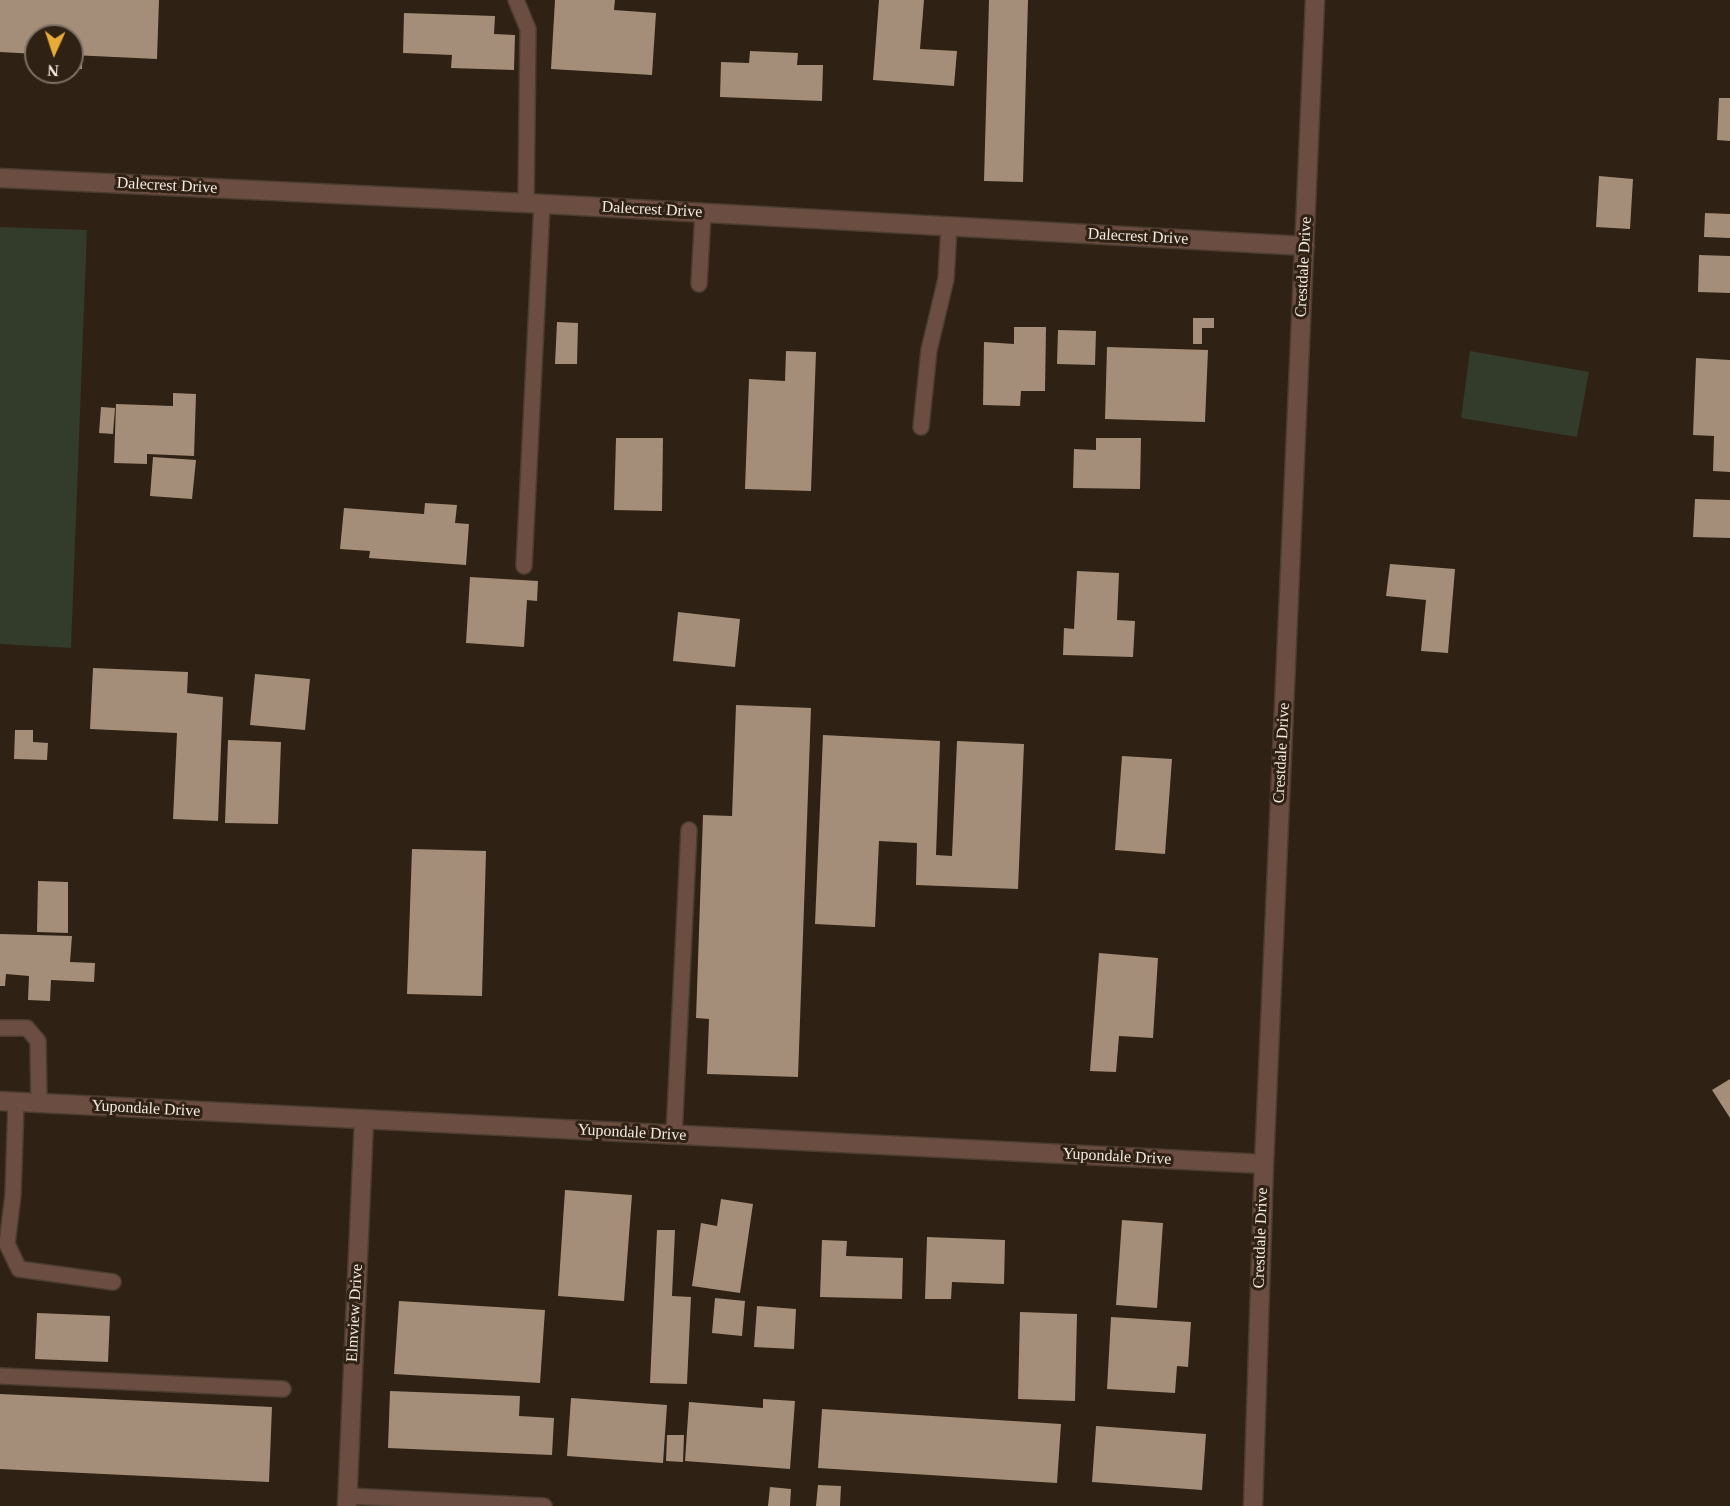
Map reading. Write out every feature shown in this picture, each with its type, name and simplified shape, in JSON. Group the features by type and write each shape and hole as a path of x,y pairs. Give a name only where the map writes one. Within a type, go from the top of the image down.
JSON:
{"street":[{"name":"Crestdale Drive","path":"1253,1506 1264,1164 1315,0"},
{"name":"Dalecrest Drive","path":"0,178 534,203 1305,246"},
{"name":"Yupondale Drive","path":"8,1101 1264,1164"},
{"name":"Elmview Drive","path":"347,1501 364,1120"}],"lane":[{"path":"516,0 528,30 534,203 524,566"},
{"path":"699,284 703,213"},
{"path":"921,427 929,350 946,279 949,226"},
{"path":"675,1135 689,830"},
{"path":"0,1028 27,1028 38,1041 39,1103"},
{"path":"8,1101 13,1195 7,1244 19,1269 113,1282"},
{"path":"0,1376 283,1389"},
{"path":"347,1501 544,1506"}],"green space":[{"path":"0,227 87,230 71,648 0,644"},
{"path":"1470,351 1589,372 1577,437 1461,418"}],"building":[{"path":"0,0 159,0 157,59 84,56 84,24 24,24 24,53 0,52"},
{"path":"555,0 615,0 614,10 656,13 652,75 551,69"},
{"path":"879,0 924,0 920,49 957,51 954,86 873,80"},
{"path":"989,0 1028,0 1023,182 984,181"},
{"path":"404,13 495,16 494,34 515,35 514,70 451,68 452,55 403,53"},
{"path":"750,51 798,53 797,65 823,65 822,101 720,97 721,62 749,63"},
{"path":"1719,98 1730,98 1730,141 1717,140"},
{"path":"1599,176 1633,179 1630,229 1596,227"},
{"path":"1705,213 1730,214 1730,238 1704,237"},
{"path":"1699,255 1730,256 1730,293 1698,292"},
{"path":"1193,318 1214,318 1214,328 1202,328 1202,344 1193,344"},
{"path":"557,322 578,323 577,364 555,364"},
{"path":"1014,327 1046,327 1045,391 1021,391 1020,406 983,405 984,342 1014,344"},
{"path":"1058,330 1096,331 1095,365 1057,364"},
{"path":"1107,347 1208,350 1205,422 1105,419"},
{"path":"786,351 816,352 811,491 745,489 749,379 785,381"},
{"path":"1696,358 1730,360 1730,472 1713,471 1714,436 1693,435"},
{"path":"173,393 196,394 194,456 147,454 147,464 114,463 116,404 173,406"},
{"path":"101,407 115,408 113,434 99,433"},
{"path":"616,438 663,438 662,511 614,510"},
{"path":"1096,438 1141,438 1140,489 1073,488 1074,449 1096,450"},
{"path":"153,457 196,460 192,499 150,496"},
{"path":"1695,499 1730,500 1730,538 1693,537"},
{"path":"425,503 457,505 455,523 469,524 466,565 369,558 370,551 340,549 344,508 424,514"},
{"path":"1390,564 1455,569 1448,653 1421,651 1426,600 1386,596"},
{"path":"1077,571 1119,573 1117,620 1135,621 1133,657 1063,655 1064,628 1074,629"},
{"path":"470,577 538,581 537,601 527,600 524,647 466,643"},
{"path":"678,612 740,619 735,667 673,661"},
{"path":"93,668 188,672 187,693 223,697 218,821 173,819 177,733 90,729"},
{"path":"255,674 310,679 305,730 250,725"},
{"path":"736,705 811,708 798,1077 707,1074 709,1019 696,1018 703,815 732,816"},
{"path":"15,730 33,730 33,742 48,743 47,760 14,759"},
{"path":"823,735 940,741 936,855 952,856 957,741 1024,744 1018,889 916,885 917,843 879,841 875,927 815,924"},
{"path":"228,740 281,742 278,824 225,823"},
{"path":"1122,756 1172,759 1165,854 1115,850"},
{"path":"412,849 486,851 482,996 407,994"},
{"path":"38,881 68,882 68,933 37,932"},
{"path":"0,934 72,936 70,962 95,963 94,982 51,980 50,1001 28,1000 29,976 6,974 5,986 0,986"},
{"path":"1099,953 1158,958 1153,1038 1119,1036 1116,1072 1090,1071"},
{"path":"1730,1079 1730,1118 1712,1090"},
{"path":"565,1190 632,1195 624,1301 558,1296"},
{"path":"721,1199 753,1204 740,1293 692,1286 701,1223 717,1226"},
{"path":"1122,1220 1163,1223 1157,1308 1116,1305"},
{"path":"657,1230 675,1230 672,1296 691,1297 687,1384 650,1383"},
{"path":"927,1237 1005,1240 1004,1284 952,1282 951,1299 925,1299"},
{"path":"822,1240 847,1241 846,1256 903,1258 902,1299 820,1297"},
{"path":"715,1298 745,1301 742,1336 712,1333"},
{"path":"399,1301 545,1310 540,1383 394,1374"},
{"path":"757,1306 796,1309 794,1349 754,1347"},
{"path":"1020,1312 1077,1314 1075,1401 1018,1399"},
{"path":"37,1313 110,1316 108,1362 35,1359"},
{"path":"1111,1317 1191,1322 1188,1367 1177,1366 1175,1393 1107,1389"},
{"path":"390,1391 520,1396 519,1416 554,1418 552,1455 388,1448"},
{"path":"0,1394 272,1407 269,1482 0,1469"},
{"path":"571,1398 667,1405 663,1463 567,1456"},
{"path":"763,1399 795,1401 790,1469 685,1461 689,1402 763,1408"},
{"path":"822,1409 1061,1424 1057,1483 818,1468"},
{"path":"1096,1426 1206,1434 1202,1490 1092,1482"},
{"path":"667,1435 684,1435 683,1462 666,1461"},
{"path":"818,1485 841,1486 840,1506 816,1506"},
{"path":"770,1487 791,1489 790,1506 768,1506"}]}
